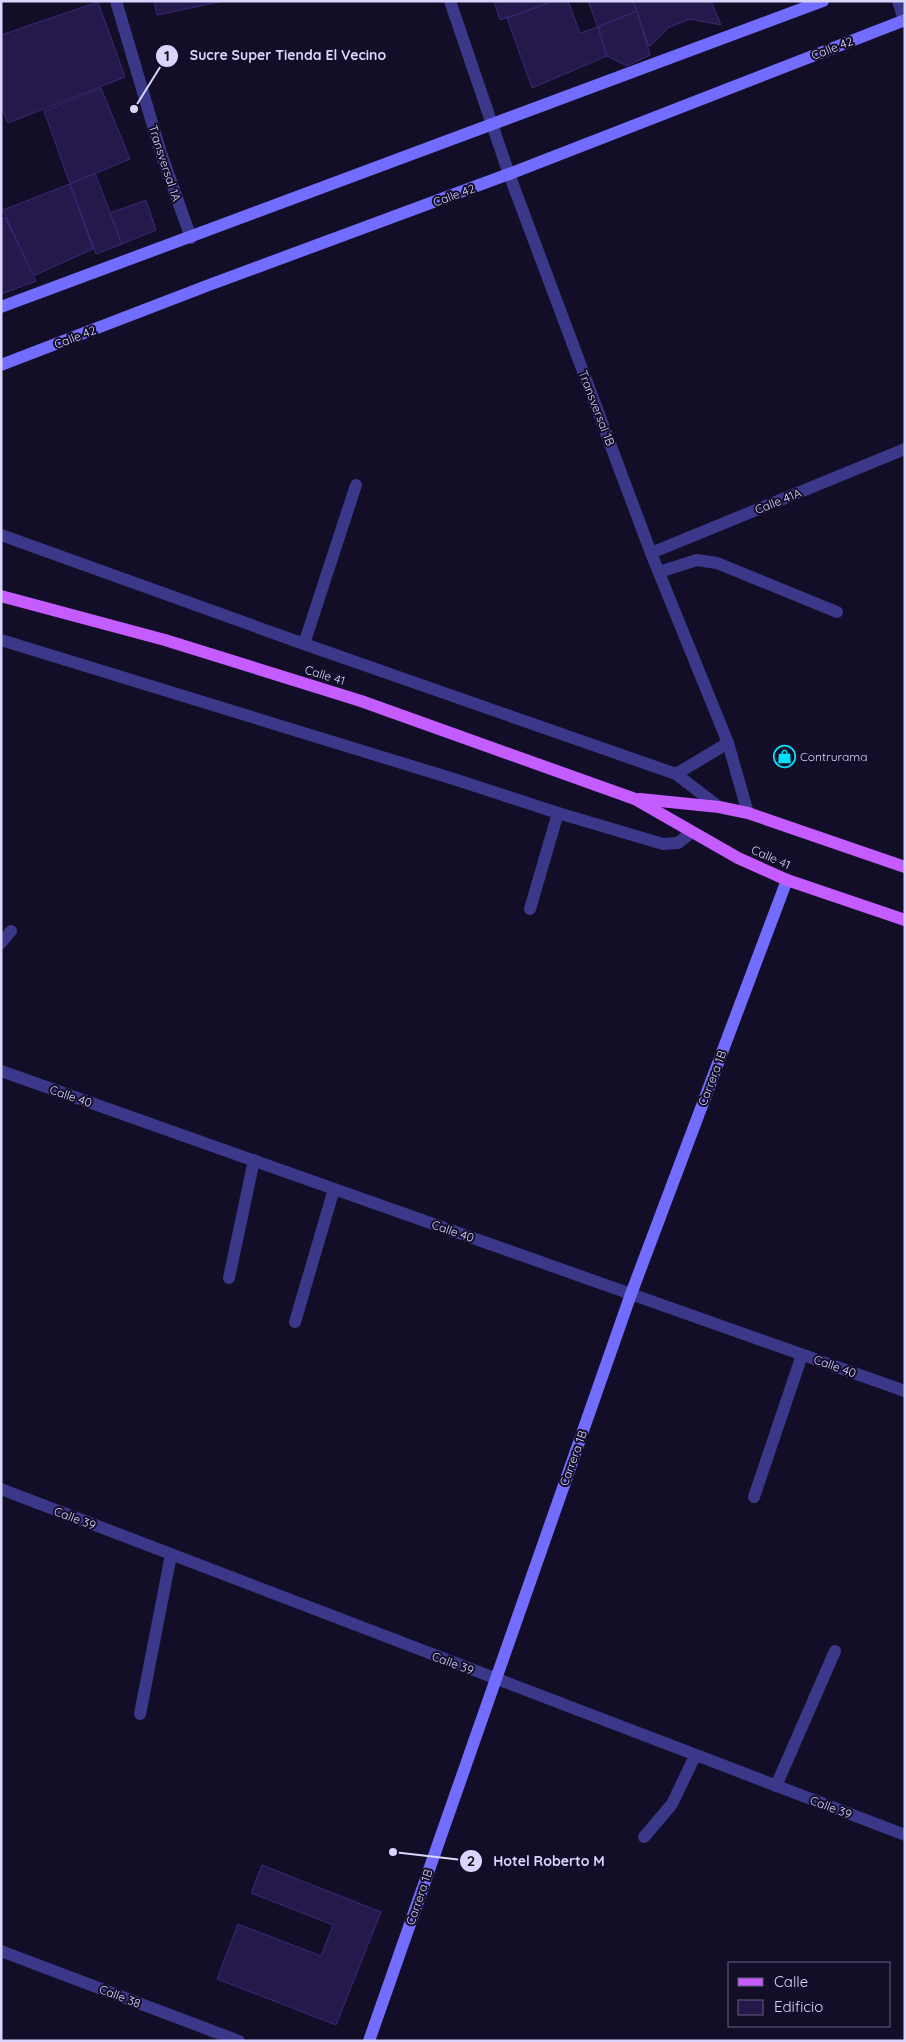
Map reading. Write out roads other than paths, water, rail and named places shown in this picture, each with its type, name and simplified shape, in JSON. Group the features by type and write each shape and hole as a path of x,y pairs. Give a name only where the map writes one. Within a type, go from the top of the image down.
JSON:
{"main road":[{"name":"Calle 41","path":"1,596 165,640 361,700 635,799 738,858 786,880 905,920"},
{"name":"Calle 41","path":"635,799 720,807 748,813 905,867"}],"street":[{"name":"Transversal 1A","path":"116,1 162,153 191,238"},
{"name":"Transversal 1B","path":"450,1 509,174 651,553 728,743 748,813"},
{"path":"1,307 191,238 823,1"},
{"path":"898,1 905,21"},
{"name":"Calle 42","path":"1,365 209,285 509,174 905,21"},
{"name":"Calle 41A","path":"651,553 905,449"},
{"path":"304,644 356,485"},
{"path":"1,535 304,644 676,774 720,807"},
{"path":"659,572 696,560 716,563 837,612"},
{"path":"1,640 663,844 678,842 692,832"},
{"path":"676,774 728,743"},
{"path":"530,909 558,813"},
{"name":"Carrera 1B","path":"369,2041 631,1294 786,880"},
{"path":"1,943 11,930"},
{"name":"Calle 40","path":"1,1071 905,1391"},
{"path":"229,1278 254,1160"},
{"path":"296,1322 334,1189"},
{"path":"754,1497 802,1355"},
{"name":"Calle 39","path":"1,1489 905,1835"},
{"path":"140,1714 171,1555"},
{"path":"776,1786 834,1651"},
{"path":"644,1837 672,1804 695,1756"},
{"name":"Calle 38","path":"1,1951 239,2041"}],"place":[{"name":"Sucre Super Tienda El Vecino","path":"134,109"},
{"name":"Contrurama","path":"784,756"},
{"name":"Hotel Roberto M","path":"393,1852"}]}
